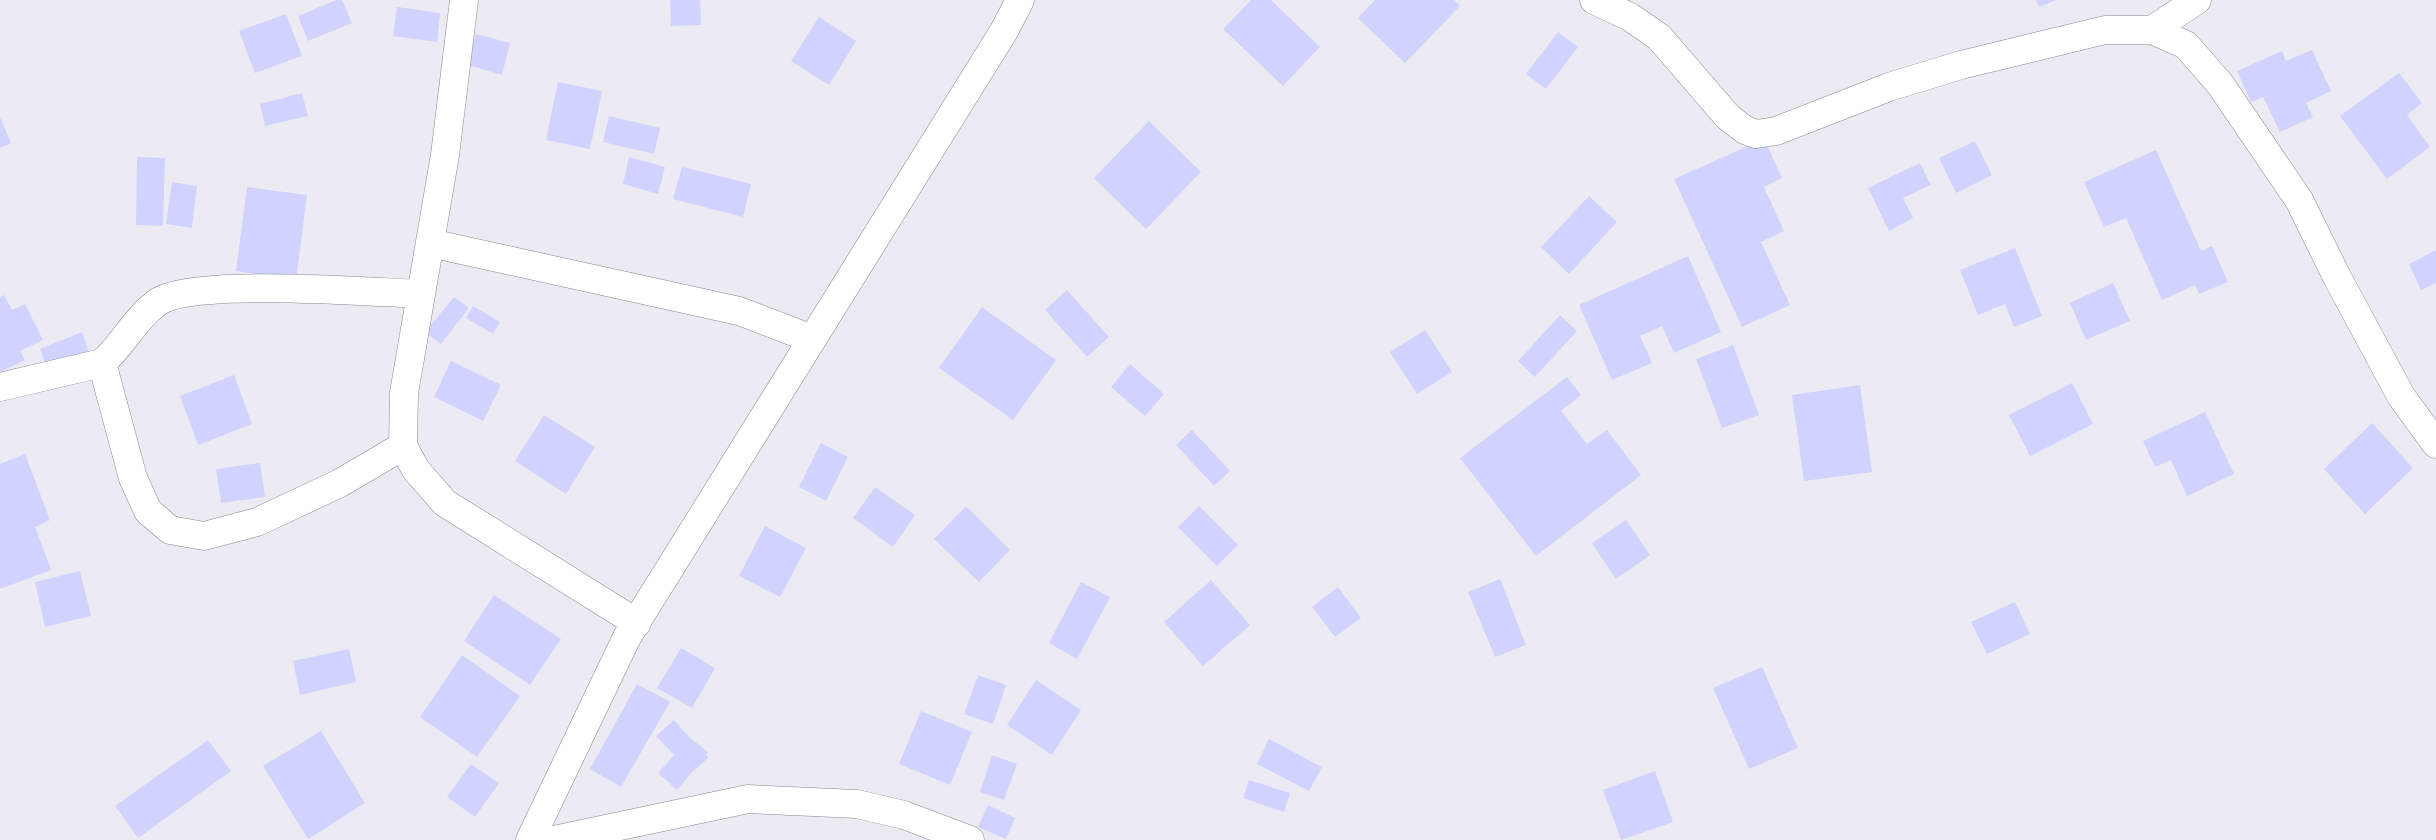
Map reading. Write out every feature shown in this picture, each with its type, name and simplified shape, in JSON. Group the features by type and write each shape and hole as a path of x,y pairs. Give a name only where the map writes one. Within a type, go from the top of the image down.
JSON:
{"street":[{"path":"464,0 446,155 404,392 403,446 416,470 445,503 637,622"},
{"path":"530,840 627,637 998,39 1020,0"},
{"path":"1594,0 1630,17 1659,37 1728,117 1745,130 1756,134 1776,131 1889,87 1961,65 2105,30 2152,30 2186,45 2220,84 2299,200 2401,396 2436,444"},
{"path":"2152,30 2197,0"},
{"path":"430,243 739,311 812,338"},
{"path":"0,387 102,363 115,352 144,313 159,300 181,292 305,289 421,294"},
{"path":"102,363 132,478 148,511 170,530 204,536 257,522 340,483 403,446"},
{"path":"554,840 748,799 857,804 904,815 970,840"}],"building":[{"path":"336,0 342,0 352,23 308,41 298,16"},
{"path":"670,0 700,0 701,25 671,26"},
{"path":"1251,0 1271,0 1320,47 1283,86 1223,29"},
{"path":"1375,0 1454,0 1460,6 1405,63 1358,18"},
{"path":"2036,0 2056,0 2039,7"},
{"path":"397,7 440,13 437,42 393,36"},
{"path":"286,14 302,56 255,73 239,31"},
{"path":"819,17 856,41 829,85 791,61"},
{"path":"1558,32 1578,47 1546,89 1526,74"},
{"path":"476,34 510,43 502,75 468,65"},
{"path":"2312,50 2331,91 2306,103 2313,117 2280,132 2263,97 2251,102 2237,71 2282,51 2286,61"},
{"path":"2399,73 2422,103 2407,115 2430,147 2387,179 2340,116"},
{"path":"558,82 602,91 590,149 546,140"},
{"path":"302,93 308,116 265,126 260,104"},
{"path":"609,116 660,128 654,154 603,142"},
{"path":"0,117 11,143 0,148"},
{"path":"1149,121 1201,172 1146,229 1094,178"},
{"path":"1764,139 1782,178 1764,187 1784,231 1761,242 1790,305 1742,327 1674,179"},
{"path":"1975,141 1992,175 1956,193 1939,158"},
{"path":"2156,150 2201,251 2212,246 2228,282 2199,294 2195,285 2162,300 2126,218 2104,227 2084,182"},
{"path":"137,157 165,158 163,226 136,225"},
{"path":"629,157 665,167 658,194 623,184"},
{"path":"1920,163 1931,185 1903,198 1913,218 1889,231 1868,188"},
{"path":"682,167 751,184 743,217 673,199"},
{"path":"172,182 197,186 192,228 166,224"},
{"path":"247,187 307,195 296,280 236,271"},
{"path":"1589,196 1617,222 1569,274 1541,247"},
{"path":"2015,248 2042,316 2014,327 2005,304 1978,315 1960,270"},
{"path":"2436,250 2436,283 2421,290 2409,264"},
{"path":"1688,256 1721,332 1674,353 1662,326 1640,336 1652,363 1612,380 1579,305"},
{"path":"2113,283 2130,321 2086,340 2070,303"},
{"path":"1067,290 1109,337 1087,357 1045,310"},
{"path":"4,295 12,310 25,304 43,340 20,351 25,360 0,372 0,297"},
{"path":"454,297 469,308 441,344 425,332"},
{"path":"473,306 500,322 493,334 466,318"},
{"path":"982,307 1056,360 1013,420 939,368"},
{"path":"1560,315 1577,331 1535,377 1518,361"},
{"path":"1425,330 1452,372 1417,394 1390,352"},
{"path":"82,332 89,352 47,368 40,349"},
{"path":"1733,345 1759,415 1722,428 1696,359"},
{"path":"451,361 501,385 483,421 434,397"},
{"path":"1130,364 1164,394 1145,416 1111,387"},
{"path":"234,375 252,424 198,445 180,396"},
{"path":"1567,377 1581,395 1561,411 1587,444 1607,430 1641,475 1536,556 1460,458"},
{"path":"2072,383 2093,424 2030,456 2009,415"},
{"path":"1860,385 1872,472 1804,481 1792,395"},
{"path":"2205,412 2234,474 2187,496 2171,460 2155,467 2143,441"},
{"path":"544,415 595,447 566,494 515,461"},
{"path":"2372,423 2413,468 2365,514 2324,469"},
{"path":"1192,430 1230,471 1214,486 1176,445"},
{"path":"821,443 848,457 826,501 799,487"},
{"path":"25,454 50,520 35,527 51,570 0,589 0,464"},
{"path":"260,463 265,497 221,503 216,469"},
{"path":"875,487 915,515 893,547 853,518"},
{"path":"966,506 1010,550 979,582 934,539"},
{"path":"1199,506 1238,545 1217,566 1178,527"},
{"path":"1626,520 1650,555 1616,579 1592,543"},
{"path":"765,526 806,548 780,597 739,576"},
{"path":"80,571 91,616 45,627 35,582"},
{"path":"1500,579 1526,645 1495,657 1468,592"},
{"path":"1211,580 1250,625 1203,666 1164,622"},
{"path":"1081,582 1110,597 1077,659 1049,643"},
{"path":"1338,587 1361,618 1335,637 1312,607"},
{"path":"494,595 561,639 530,685 464,641"},
{"path":"2015,602 2030,634 1987,654 1971,622"},
{"path":"681,648 715,668 692,708 657,688"},
{"path":"349,649 356,682 300,695 293,661"},
{"path":"462,655 520,696 477,757 420,717"},
{"path":"1762,667 1798,748 1749,769 1713,688"},
{"path":"978,675 1006,685 993,724 964,714"},
{"path":"1036,680 1081,710 1052,755 1007,725"},
{"path":"637,684 670,702 621,787 590,769"},
{"path":"921,711 972,732 950,785 899,764"},
{"path":"674,720 689,737 708,752 706,755 708,758 691,773 677,790 658,773 674,755 656,736"},
{"path":"321,731 365,803 308,839 263,766"},
{"path":"1269,739 1322,767 1309,791 1257,764"},
{"path":"208,740 231,771 138,838 115,806"},
{"path":"992,755 1017,764 1004,800 980,792"},
{"path":"471,764 499,783 475,817 447,797"},
{"path":"1655,771 1673,822 1621,840 1603,790"},
{"path":"1249,780 1290,793 1284,812 1243,798"},
{"path":"988,805 1015,818 1006,839 978,827"}]}
